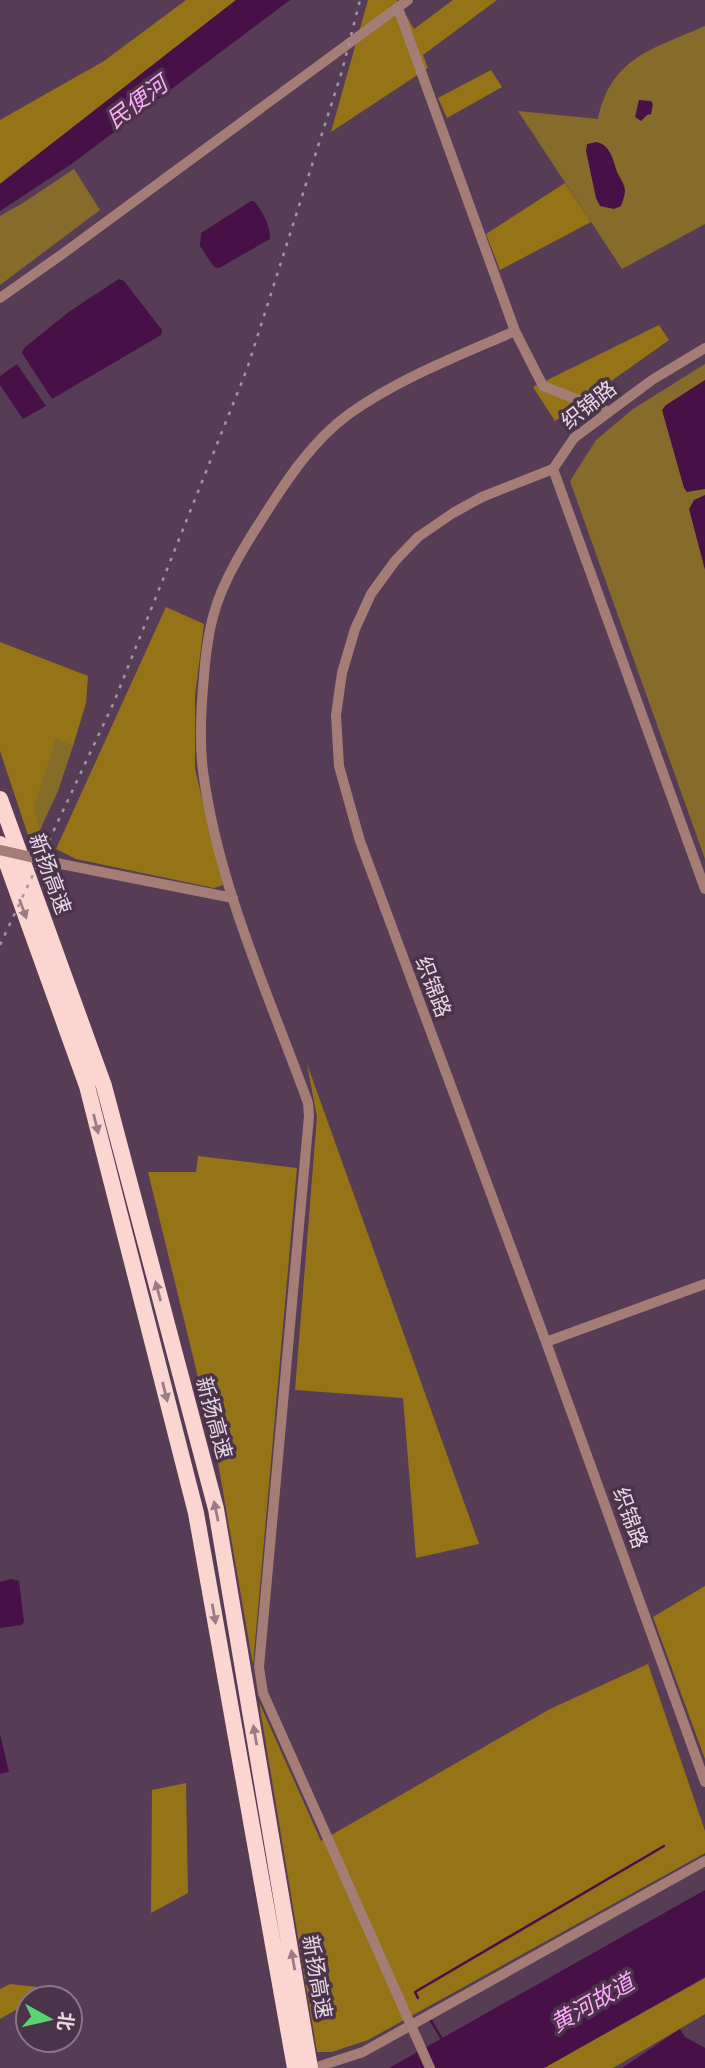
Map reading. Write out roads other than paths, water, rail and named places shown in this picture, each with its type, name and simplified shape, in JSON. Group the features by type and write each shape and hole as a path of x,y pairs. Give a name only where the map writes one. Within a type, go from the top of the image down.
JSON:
{"highway":[{"name":"新扬高速","path":"0,799 104,1086 216,1509 298,2031 295,2068"},
{"name":"新扬高速","path":"0,844 87,1086 196,1513 298,2031 312,2068"}],"street":[{"path":"0,298 408,0"},
{"path":"398,8 514,331 543,386 609,412"},
{"path":"430,2068 263,1693 259,1667 309,1116 308,1103 233,898 212,822 202,757 201,708 206,647 221,593 252,534 289,476 346,416 376,396 418,373 514,331"},
{"name":"织锦路","path":"705,348 652,380 574,438 553,469 482,496 418,537 394,561 371,594 355,629 342,673 337,715 339,766 360,841 546,1342 705,1782"},
{"path":"553,469 705,889"},
{"path":"0,850 233,898"},
{"path":"546,1342 705,1284"},
{"path":"312,2068 363,2052 412,2028 705,1861"}],"water":[{"name":"民便河","path":"236,0 290,0 73,163 0,211 0,184"},
{"path":"639,100 651,101 653,104 651,114 641,121 635,117"},
{"path":"597,142 609,151 625,188 621,206 614,209 600,206 596,198 586,151 587,144"},
{"path":"254,201 265,219 270,239 219,268 214,267 200,246 201,233"},
{"path":"119,279 124,281 162,330 161,335 52,399 22,353 24,348 70,311"},
{"path":"17,364 46,406 23,419 0,385 0,376"},
{"path":"705,380 705,489 687,492 662,410"},
{"path":"705,495 705,570 689,509 694,500"},
{"path":"11,1579 19,1581 24,1622 22,1625 0,1628 0,1582"},
{"path":"0,1734 9,1772 0,1774"},
{"name":"黄河故道","path":"705,1890 705,1977 544,2068 389,2068"},
{"path":"680,2029 685,2037 705,2048 705,2068 622,2068"}],"waterway":[{"path":"418,1998 415,1992 664,1846"},
{"path":"431,2021 442,2039"}],"railway":[{"path":"0,945 114,702 247,369 342,71 360,0"}]}
